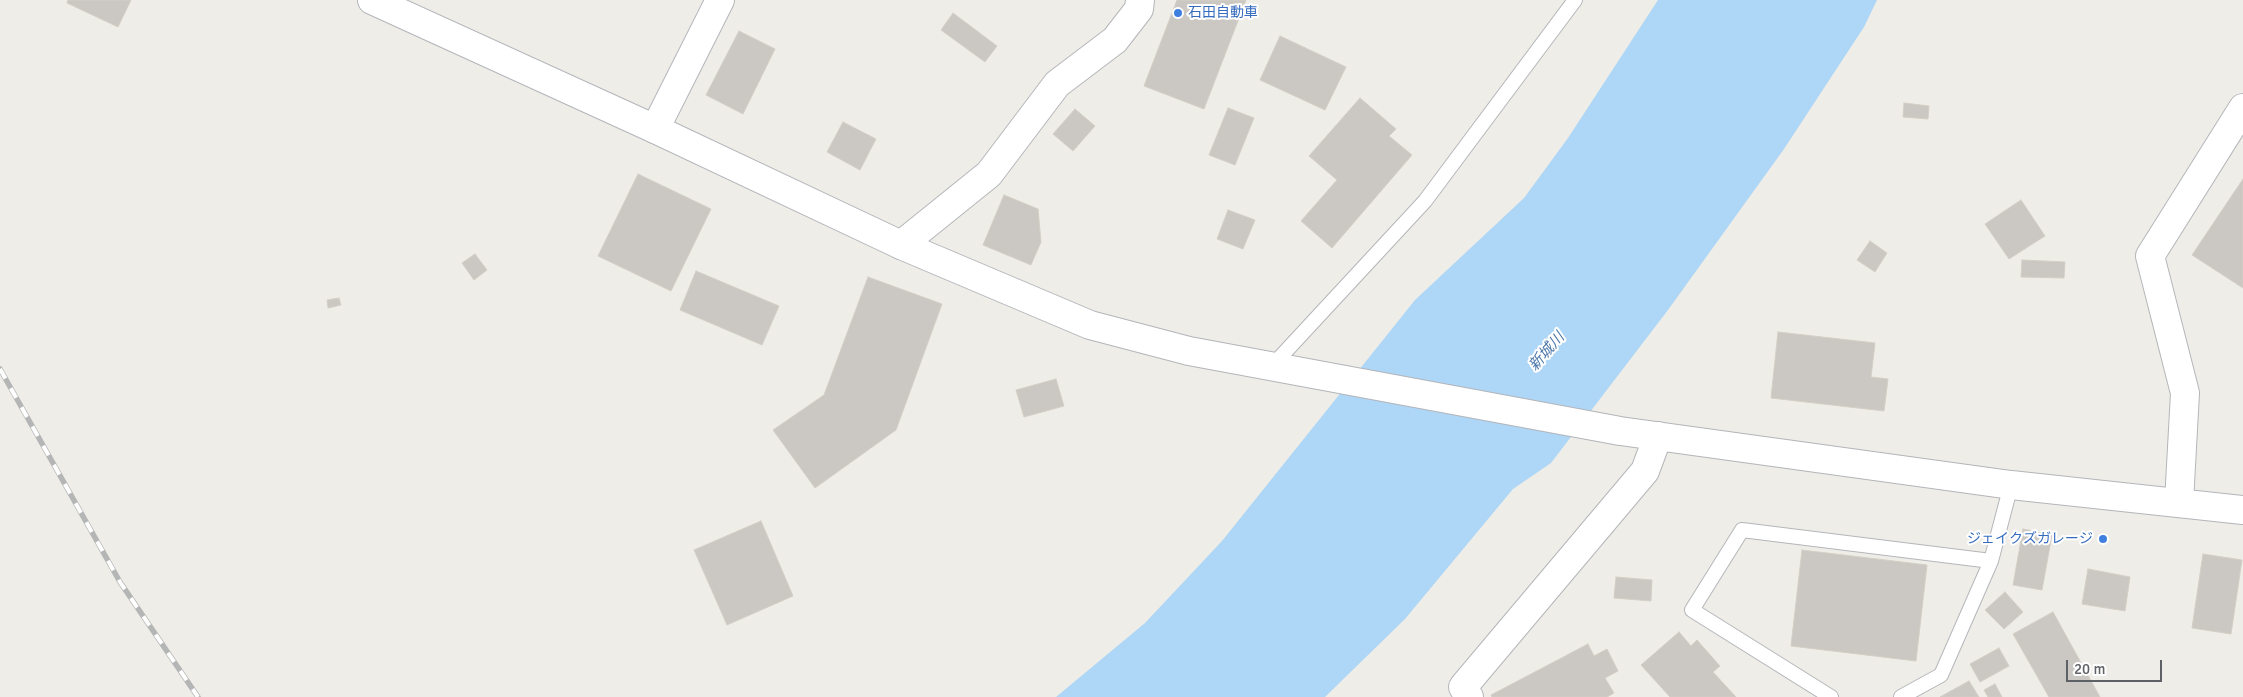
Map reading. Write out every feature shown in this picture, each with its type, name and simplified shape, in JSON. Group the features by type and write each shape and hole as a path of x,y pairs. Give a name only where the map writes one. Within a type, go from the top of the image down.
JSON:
{"street":[{"path":"372,0 655,128 901,245 1090,325 1189,351 1620,431 2010,485 2243,510"},
{"path":"655,128 720,0"},
{"path":"901,245 989,174 1057,84 1116,40 1139,9 1140,0"},
{"path":"2179,502 2185,393 2150,256 2243,108"},
{"path":"1469,697 1463,687 1645,471 1658,436"}],"lane":[{"path":"1281,367 1425,202 1575,0"},
{"path":"1901,697 1941,675 1991,561 2010,485"},
{"path":"1831,697 1692,610 1742,530 1991,561"}],"water":[{"name":"新城川","path":"1658,0 1877,0 1864,27 1784,149 1668,310 1551,463 1513,489 1405,619 1325,697 1056,697 1145,623 1222,541 1415,300 1524,198 1568,138"}],"building":[{"path":"68,0 131,0 118,27 67,3"},
{"path":"1177,0 1246,0 1204,109 1144,86"},
{"path":"953,13 997,46 985,62 941,30"},
{"path":"739,31 775,49 743,114 706,95"},
{"path":"1280,36 1346,67 1325,110 1260,80"},
{"path":"1360,98 1396,129 1389,136 1412,155 1332,248 1301,221 1337,180 1309,156"},
{"path":"1904,103 1929,106 1928,119 1903,117"},
{"path":"1228,108 1254,118 1235,165 1209,155"},
{"path":"1075,109 1095,126 1073,151 1053,134"},
{"path":"843,122 876,139 860,170 827,152"},
{"path":"638,174 711,209 671,291 598,256"},
{"path":"2243,179 2243,288 2192,255"},
{"path":"1004,195 1038,209 1041,242 1031,265 983,245"},
{"path":"2021,200 2045,236 2009,259 1985,224"},
{"path":"1228,210 1255,220 1243,249 1217,239"},
{"path":"1870,241 1887,253 1875,272 1857,260"},
{"path":"475,254 487,270 474,280 462,263"},
{"path":"2022,260 2065,262 2064,278 2021,277"},
{"path":"696,271 779,306 762,345 680,310"},
{"path":"868,277 942,304 896,430 815,488 773,430 824,395"},
{"path":"339,298 341,305 328,308 327,300"},
{"path":"1778,332 1875,343 1871,377 1888,379 1884,411 1771,398"},
{"path":"1056,379 1064,406 1024,417 1016,390"},
{"path":"761,521 793,596 727,625 694,550"},
{"path":"2023,529 2052,535 2042,590 2013,585"},
{"path":"1802,550 1927,565 1916,661 1791,646"},
{"path":"2203,554 2242,560 2231,634 2192,628"},
{"path":"2088,569 2130,577 2125,611 2082,604"},
{"path":"1616,577 1652,580 1651,601 1614,598"},
{"path":"2005,592 2023,612 2004,629 1985,610"},
{"path":"2053,612 2100,697 2049,697 2013,634"},
{"path":"1679,632 1691,646 1697,640 1720,666 1713,672 1736,697 1670,697 1641,665"},
{"path":"1588,644 1594,656 1607,649 1618,671 1605,678 1614,693 1607,697 1492,697 1491,695"},
{"path":"1999,648 2009,666 1980,682 1970,664"},
{"path":"1969,681 1979,697 1940,697"},
{"path":"1995,684 2002,697 1988,697 1984,690"}],"railway":[{"path":"0,369 120,582 198,697"}],"place":[{"name":"石田自動車","path":"1178,13"},
{"name":"ジェイクズガレージ","path":"2103,539"}]}
